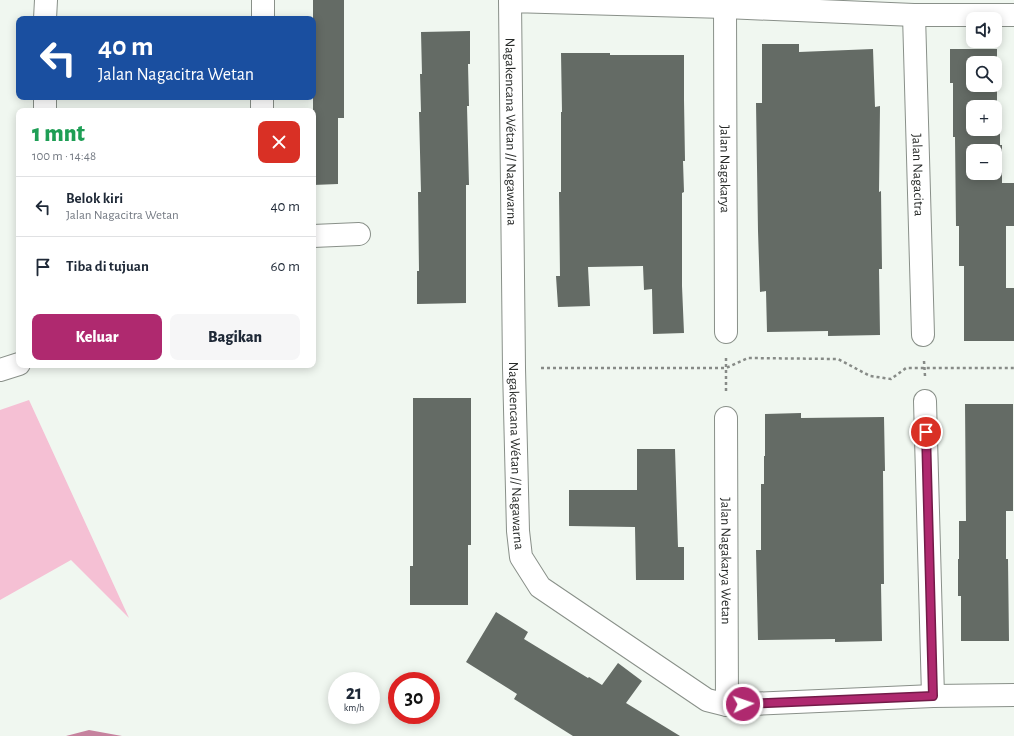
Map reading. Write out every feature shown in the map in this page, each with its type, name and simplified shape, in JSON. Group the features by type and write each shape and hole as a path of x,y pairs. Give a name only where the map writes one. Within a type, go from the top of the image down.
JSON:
{"street":[{"path":"46,0 46,16"},
{"path":"263,16 264,0"},
{"name":"Nagakencana Wétan // Nagawarna","path":"725,8 510,2 514,368 518,530 521,556 540,587 707,700 727,705 933,696 1014,695"},
{"path":"725,8 914,15 1014,15"},
{"name":"Jalan Nagakarya","path":"725,8 726,332"},
{"name":"Jalan Nagacitra","path":"914,15 923,334"},
{"path":"316,236 359,234"},
{"path":"0,370 16,365"},
{"path":"925,400 933,696"},
{"name":"Jalan Nagakarya Wetan","path":"726,418 727,705"}],"path":[{"path":"726,332 726,418"},
{"path":"923,334 925,400"},
{"path":"514,368 726,368 748,358 838,358 870,376 891,379 906,368 1014,368"}],"shaded area":[{"path":"29,400 129,618 71,560 0,600 0,410"},
{"path":"89,730 122,736 66,736"}],"building":[{"path":"313,0 344,0 344,118 338,118 338,184 316,185 316,108 313,108 313,100 316,100 316,16 313,16"},
{"path":"470,31 470,64 468,64 469,106 467,106 469,185 466,185 466,303 417,304 417,271 419,271 418,192 421,192 419,112 421,112 420,74 422,74 421,32"},
{"path":"762,44 799,44 799,52 873,49 875,107 880,106 879,192 881,191 882,269 879,269 880,335 828,336 828,331 767,332 766,291 760,292 758,231 756,103 762,103"},
{"path":"950,49 997,49 997,56 966,56 966,92 997,92 997,100 966,100 966,136 1000,136 1000,144 966,144 966,180 1002,180 1002,183 1014,183 1014,226 1006,226 1006,288 1014,288 1014,341 964,341 964,266 959,266 959,226 956,226 953,83 950,83"},
{"path":"561,53 610,53 610,55 684,55 685,161 683,161 684,192 682,193 682,286 684,333 653,334 652,289 644,290 643,266 588,267 590,306 558,307 556,276 560,276 559,192 561,192"},
{"path":"413,398 471,398 471,545 468,545 468,605 410,605 410,566 413,566"},
{"path":"965,404 1013,404 1013,511 1006,511 1009,641 961,641 961,596 958,596 958,559 959,521 966,521"},
{"path":"801,413 801,418 884,417 884,584 881,584 882,641 835,642 835,639 758,640 756,550 761,550 761,484 764,484 765,414"},
{"path":"637,449 675,449 678,547 684,547 684,580 636,580 635,527 569,526 569,490 637,490"},
{"path":"496,612 528,632 524,639 602,685 618,663 642,681 626,703 680,736 573,736 514,699 517,694 466,662"}],"route":[{"path":"743,704 933,696 926,432"}]}
